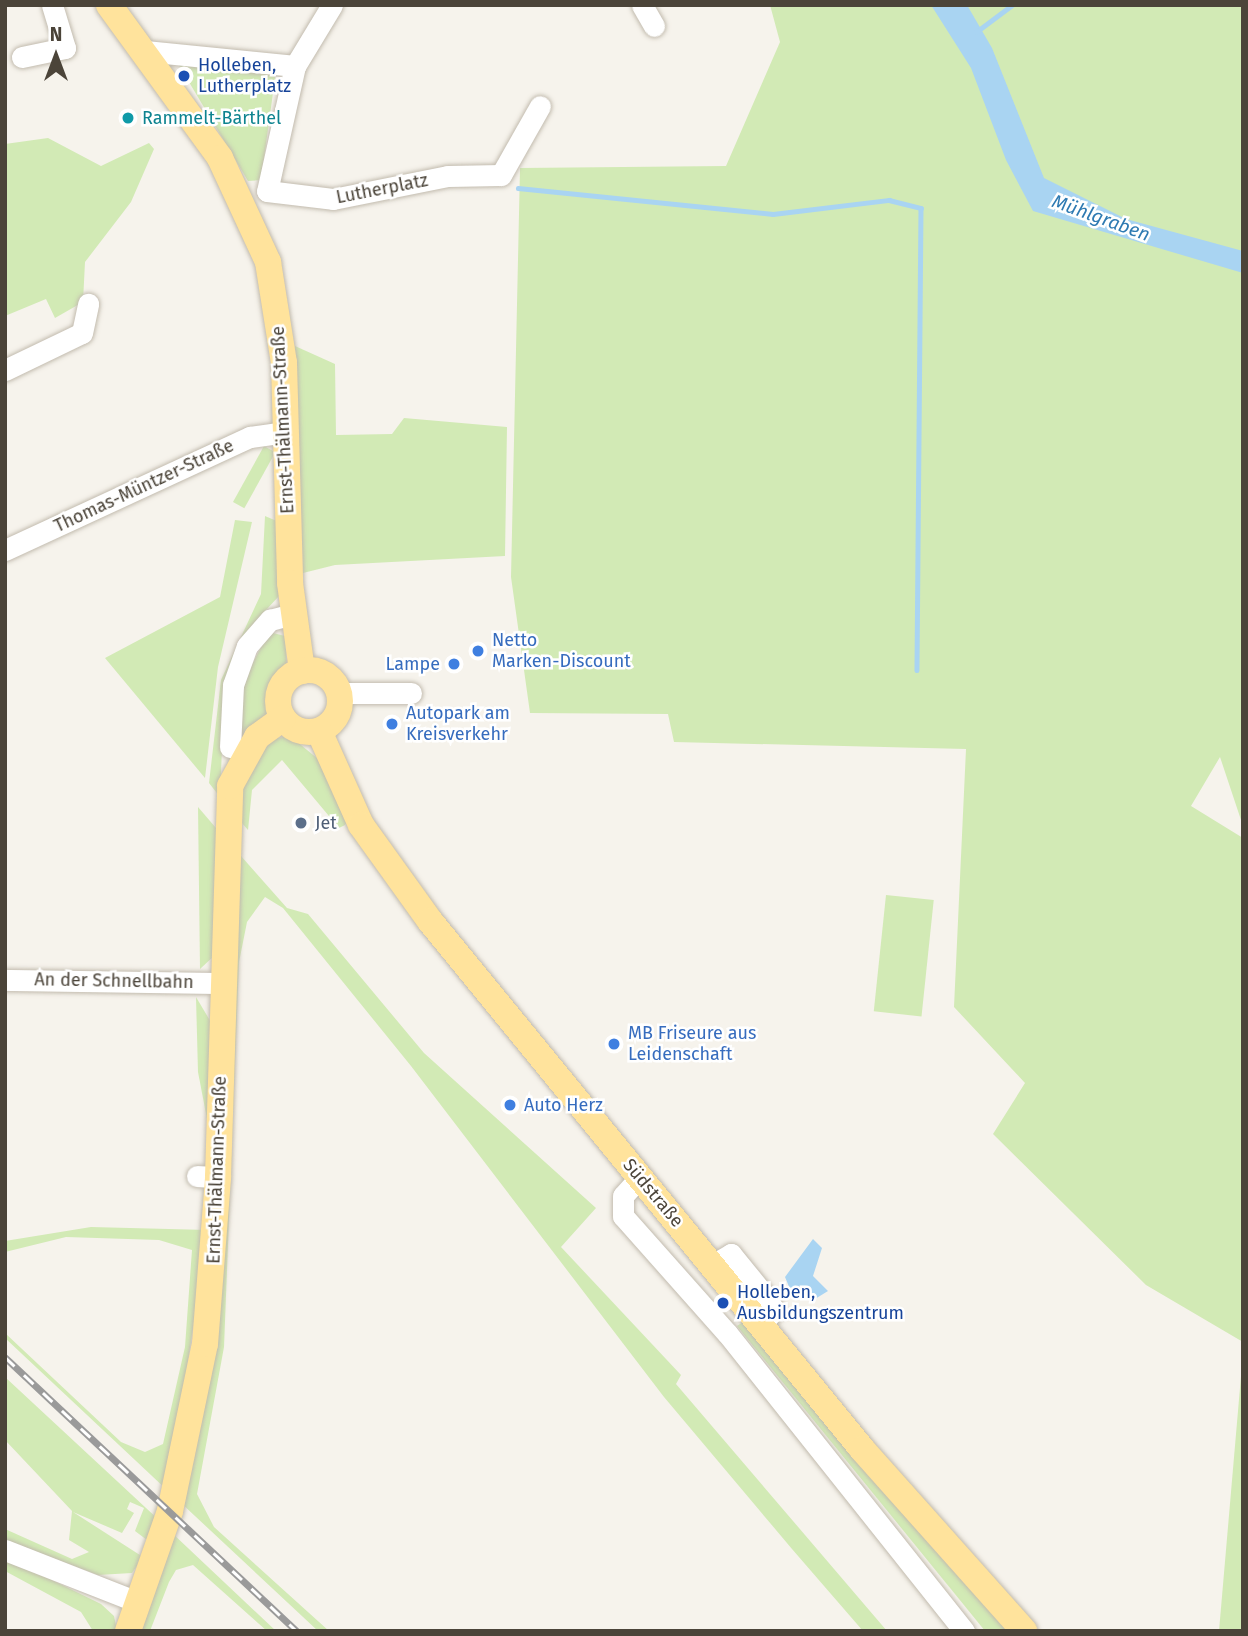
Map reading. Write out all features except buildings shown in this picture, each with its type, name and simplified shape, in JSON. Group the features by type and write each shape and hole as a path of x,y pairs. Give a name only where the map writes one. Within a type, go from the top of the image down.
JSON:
{"main road":[{"name":"Ernst-Thälmann-Straße","path":"109,5 206,135 257,230 281,329 292,614 302,671"},
{"path":"302,671 323,673 339,693 335,719 319,731 300,731 283,718 282,687 302,671"},
{"name":"Ernst-Thälmann-Straße","path":"128,1631 170,1511 199,1385 207,1176 223,982 230,786 252,744 283,718"},
{"name":"Südstraße","path":"319,731 344,793 390,871 761,1324 1024,1631"}],"street":[{"path":"22,57 65,48 52,5"},
{"name":"Lutherplatz","path":"332,5 295,66 267,191 306,198 448,176 501,175 540,106"},
{"path":"642,5 654,26"},
{"path":"145,51 295,66"},
{"path":"5,370 82,333 89,325 88,304"},
{"name":"Thomas-Müntzer-Straße","path":"5,550 250,437 286,432"},
{"path":"230,747 233,685 247,646 270,620 292,614"},
{"path":"339,693 411,693"},
{"name":"An der Schnellbahn","path":"5,980 223,982"},
{"path":"640,1177 623,1196 623,1216 727,1333 964,1631"},
{"path":"5,1550 138,1602"}],"green space":[{"path":"770,5 1243,5 1243,826 1220,757 1191,806 1243,838 1243,1342 1146,1285 993,1134 1025,1083 954,1007 966,749 674,742 668,714 530,713 511,577 520,168 726,166 780,42"},
{"path":"177,62 276,71 261,180 248,181"},
{"path":"48,138 101,166 149,143 154,149 131,202 85,262 83,302 55,318 46,299 5,316 5,144"},
{"path":"295,346 335,364 336,435 392,434 404,418 507,427 505,556 335,565 303,573"},
{"path":"264,446 275,452 244,508 233,502"},
{"path":"265,516 279,522 279,596 254,623 224,699 220,797 209,783 221,680 261,594"},
{"path":"235,520 252,522 218,667 205,778 105,658 220,597"},
{"path":"269,632 285,636 287,670 267,715 236,748 243,682"},
{"path":"290,736 318,759 348,819 345,825 339,828 282,760 252,790 248,830 235,815 236,798 271,739"},
{"path":"198,807 222,835 215,955 200,969"},
{"path":"241,856 287,908 308,914 424,1053 596,1208 561,1247 681,1375 676,1384 887,1631 863,1631 792,1549 664,1397 411,1066 283,908 265,897 247,922 239,962 224,1347 197,1494 214,1527 329,1631 318,1631 180,1502"},
{"path":"886,895 934,900 922,1016 874,1011"},
{"path":"196,997 212,1024 207,1119 198,1072"},
{"path":"91,1227 208,1230 168,1491 5,1338 5,1333 121,1442 145,1452 163,1444 185,1347 192,1250 159,1240 66,1237 5,1252 5,1241"},
{"path":"743,1322 1011,1631 985,1631 737,1326"},
{"path":"1243,1353 1243,1631 1219,1631"},
{"path":"5,1377 160,1521 147,1540 135,1531 144,1508 130,1502 127,1509 134,1513 122,1533 73,1512 143,1557 132,1573 98,1575 5,1540 5,1529 72,1559 89,1552 69,1540 72,1511 5,1440"},
{"path":"171,1532 276,1631 267,1631 193,1565 176,1570 150,1631 132,1631"},
{"path":"5,1557 101,1604 114,1616 117,1631 93,1631 81,1612 5,1571"}],"water":[{"name":"Mühlgraben","path":"931,5 967,5 992,48 1044,178 1126,219 1243,251 1243,273 1033,211 1006,160 971,68"},
{"path":"813,1239 822,1248 813,1276 828,1291 815,1299 790,1289 785,1277"}],"waterway":[{"path":"976,32 1012,5"},
{"path":"518,188 773,214 889,200 921,208 917,670"}],"railway":[{"path":"5,1357 297,1631"}],"place":[{"name":"Holleben, Lutherplatz","path":"184,76"},
{"name":"Rammelt-Bärthel","path":"128,118"},
{"name":"Netto Marken-Discount","path":"478,651"},
{"name":"Lampe","path":"454,664"},
{"name":"Autopark am Kreisverkehr","path":"392,724"},
{"name":"Jet","path":"301,823"},
{"name":"MB Friseure aus Leidenschaft","path":"614,1044"},
{"name":"Auto Herz","path":"510,1105"},
{"name":"Holleben, Ausbildungszentrum","path":"723,1303"}]}
